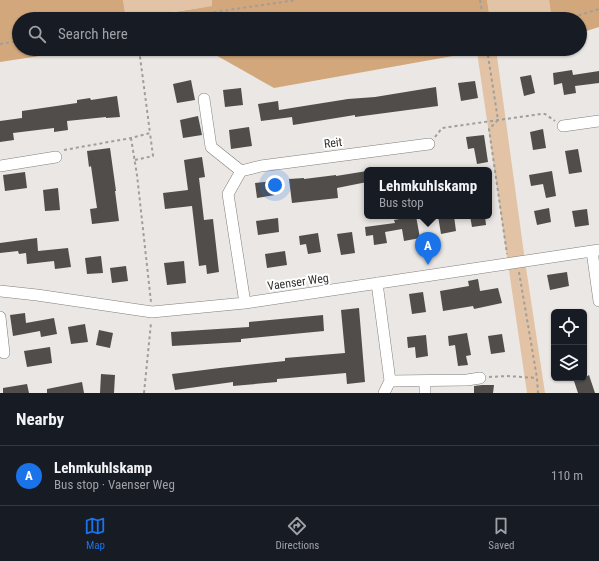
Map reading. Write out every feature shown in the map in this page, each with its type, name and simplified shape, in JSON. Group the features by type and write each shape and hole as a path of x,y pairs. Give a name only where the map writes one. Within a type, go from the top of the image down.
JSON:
{"street":[{"path":"204,99 212,147 241,171 228,194 245,303"},
{"path":"563,126 599,121"},
{"name":"Reit","path":"241,171 261,166 429,144"},
{"path":"0,166 56,158"},
{"path":"596,251 599,301"},
{"name":"Vaenser Weg","path":"0,291 152,312 245,303 596,251"},
{"path":"377,283 390,381 384,393"},
{"path":"0,317 4,353"},
{"path":"390,381 467,380 480,378"},
{"path":"425,381 425,393"}],"path":[{"path":"214,12 297,0"},
{"path":"480,0 482,12"},
{"path":"587,13 599,9"},
{"path":"0,44 12,42"},
{"path":"135,160 153,156 140,56"},
{"path":"489,56 498,120"},
{"path":"429,144 442,128 540,114 545,114 563,126"},
{"path":"498,120 489,129 513,263 537,378 538,393"},
{"path":"56,158 62,151 150,133"},
{"path":"131,138 135,160 152,312 144,393"},
{"path":"480,378 507,376 537,378"}],"shaded area":[{"path":"0,0 123,0 125,12 12,12 12,56 39,56 0,62"},
{"path":"123,0 212,0 213,6 173,12 125,12"},
{"path":"212,0 487,0 489,12 175,12 212,6"},
{"path":"487,0 549,0 551,12 489,12"},
{"path":"549,0 599,0 599,27 587,31 587,12 551,12"},
{"path":"217,56 453,56 274,88"},
{"path":"478,56 497,56 545,393 527,393"}],"building":[{"path":"572,70 573,75 599,71 599,83 575,86 576,93 564,95 562,83 554,85 553,73"},
{"path":"531,75 535,93 524,96 520,77"},
{"path":"191,80 195,100 177,103 173,84"},
{"path":"475,81 478,98 461,101 458,83"},
{"path":"436,87 438,106 355,117 355,115 293,125 292,117 261,121 258,104 278,101 279,110"},
{"path":"241,88 243,105 225,107 223,90"},
{"path":"117,96 120,117 67,121 68,130 54,132 54,128 13,133 14,140 0,142 0,121 22,118 22,111 77,103 77,100 90,98 91,100"},
{"path":"198,116 202,135 183,138 180,120"},
{"path":"249,127 252,146 231,149 229,130"},
{"path":"543,129 546,148 533,150 530,132"},
{"path":"484,135 488,162 477,164 474,148 468,149 466,137"},
{"path":"110,148 119,221 92,224 90,209 97,208 91,166 89,167 87,151"},
{"path":"578,149 582,172 569,174 565,151"},
{"path":"202,157 205,177 199,178 204,220 213,219 219,272 207,274 206,265 199,266 192,206 165,209 163,193 188,190 184,160"},
{"path":"364,171 364,183 337,188 338,198 292,203 289,179 336,176"},
{"path":"552,171 556,196 546,198 543,184 531,186 529,175"},
{"path":"25,172 27,188 5,191 3,175"},
{"path":"273,181 275,195 257,198 255,183"},
{"path":"58,188 60,210 45,211 43,190"},
{"path":"549,208 551,222 537,225 534,211"},
{"path":"587,209 589,225 575,227 572,211"},
{"path":"278,218 279,232 258,235 256,221"},
{"path":"417,219 420,238 404,241 402,229 385,232 387,243 374,245 373,235 366,236 365,227 395,223 394,220"},
{"path":"438,219 454,219 456,231 441,234"},
{"path":"471,219 485,219 486,225 472,227"},
{"path":"352,232 355,253 341,255 337,234"},
{"path":"318,233 321,252 308,254 306,244 300,245 299,236"},
{"path":"37,238 38,251 68,248 71,267 55,269 54,261 27,264 26,253 19,254 18,251 0,253 0,243"},
{"path":"285,251 287,265 267,268 265,254"},
{"path":"101,256 103,273 87,274 85,258"},
{"path":"184,261 186,283 167,285 164,263"},
{"path":"126,266 128,281 112,283 110,268"},
{"path":"567,272 569,286 550,290 547,275"},
{"path":"478,279 480,291 498,288 502,303 474,309 473,306 443,311 440,291 469,286 468,281"},
{"path":"423,292 426,312 412,314 409,294"},
{"path":"359,308 365,382 347,384 346,373 277,379 277,382 233,386 233,382 175,390 172,374 285,361 285,358 345,353 341,310"},
{"path":"25,313 26,323 54,318 57,334 41,337 40,331 13,336 10,315"},
{"path":"323,315 324,331 241,339 241,342 172,346 171,332 249,327 249,322"},
{"path":"85,324 88,342 71,344 68,327"},
{"path":"99,330 113,333 110,348 96,345"},
{"path":"467,333 471,355 466,356 468,365 458,366 455,345 449,346 448,336"},
{"path":"502,334 505,352 491,354 488,336"},
{"path":"426,335 428,356 416,358 415,347 408,348 407,337"},
{"path":"50,347 52,363 27,367 24,351"},
{"path":"101,374 115,375 114,393 100,393"},
{"path":"589,375 595,393 578,393 574,381 587,381 587,376"},
{"path":"82,382 84,393 47,393 47,389"},
{"path":"27,384 29,393 3,393 3,388"},
{"path":"494,385 493,393 474,393 474,386"}],"place":[{"name":"Lehmkuhlskamp","path":"428,265"}]}
